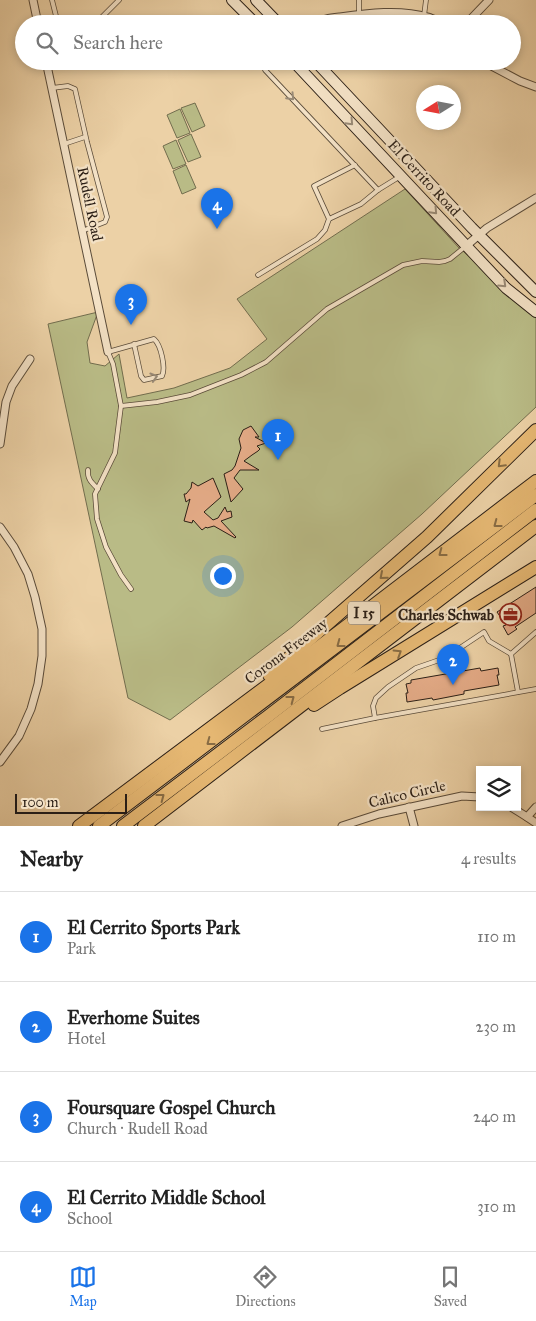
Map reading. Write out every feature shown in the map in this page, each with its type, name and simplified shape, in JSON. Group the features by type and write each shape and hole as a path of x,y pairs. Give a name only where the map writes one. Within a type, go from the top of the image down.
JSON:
{"highway":[{"path":"190,743 427,537 536,430"},
{"name":"Corona Freeway","path":"79,826 536,482"},
{"path":"99,826 536,495"},
{"path":"122,826 388,625 412,604 536,510"},
{"path":"388,625 455,578 533,528"},
{"name":"I 15","path":"144,826 533,528"},
{"path":"211,775 340,688 536,568"}],"main road":[{"path":"232,0 247,15"},
{"path":"256,0 270,15"},
{"name":"El Cerrito Road","path":"301,70 506,288 536,312"},
{"name":"El Cerrito Road","path":"324,70 536,292"}],"street":[{"path":"33,0 36,15"},
{"path":"475,15 489,0"},
{"path":"353,15 387,12 415,15"},
{"name":"Rudell Road","path":"48,70 108,352"},
{"path":"498,70 520,82 536,87"},
{"path":"466,246 490,226 536,198"},
{"path":"0,444 6,402 12,386 30,359"},
{"path":"0,527 14,547 28,574 42,629 42,656 38,684 31,709 19,736 0,762"},
{"name":"Calico Circle","path":"342,826 409,807 462,796 476,798"},
{"path":"409,807 414,826"},
{"path":"527,817 536,808"},
{"path":"517,811 536,823"}],"lane":[{"path":"52,0 56,15"},
{"path":"105,15 119,0"},
{"path":"358,0 359,14"},
{"path":"424,15 426,0"},
{"path":"265,70 378,190"},
{"path":"52,88 68,86 75,89 85,137 108,217 105,222 82,231"},
{"path":"64,144 85,137"},
{"path":"329,220 314,186 354,166"},
{"path":"258,275 317,239 325,230 329,220 361,204 378,190 401,176"},
{"path":"121,406 158,402 190,395 241,375 266,362 327,309 398,267 422,261 445,261 466,246"},
{"path":"131,589 106,547 97,519 95,494 115,452 121,406 113,364 108,352 134,344 154,339 158,343 165,370 162,376 144,380 141,376 134,344"},
{"path":"88,470 90,481 98,488"},
{"path":"375,718 373,706 376,698 388,687 416,668 445,658 484,632 489,641 511,654 518,692"},
{"path":"511,654 536,632"},
{"path":"322,729 536,689"}],"green space":[{"path":"195,103 205,126 192,132 181,108"},
{"path":"180,109 190,133 177,138 167,115"},
{"path":"191,134 201,157 188,162 178,140"},
{"path":"176,140 186,164 173,169 163,146"},
{"path":"186,165 196,188 182,194 173,171"},
{"path":"405,189 459,248 507,282 536,315 536,407 422,514 292,627 170,720 128,698 48,324 98,312 87,342 90,363 105,366 119,354 127,398 174,388 230,368 267,339 237,299"}],"building":[{"path":"251,426 259,437 255,437 266,443 257,446 260,449 244,461 259,470 240,470 234,478 243,489 231,502 224,474 235,466 241,448 239,439 243,430"},
{"path":"213,478 221,497 204,512 213,520 218,518 225,507 227,512 231,511 232,517 221,521 235,538 214,526 206,527 202,530 193,520 192,523 184,521 190,499 186,502 184,494 191,488 192,482 198,486"},
{"path":"536,587 536,613 515,627 517,629 508,635 503,626 506,625 497,612"},
{"path":"480,668 481,671 498,668 499,685 464,691 464,694 433,700 432,698 407,702 406,684 411,683 411,680"}],"place":[{"name":"El Cerrito Middle School","path":"217,229"},
{"name":"Foursquare Gospel Church","path":"131,325"},
{"name":"El Cerrito Sports Park","path":"278,460"},
{"name":"Charles Schwab","path":"510,615"},
{"name":"Everhome Suites","path":"453,685"}]}
